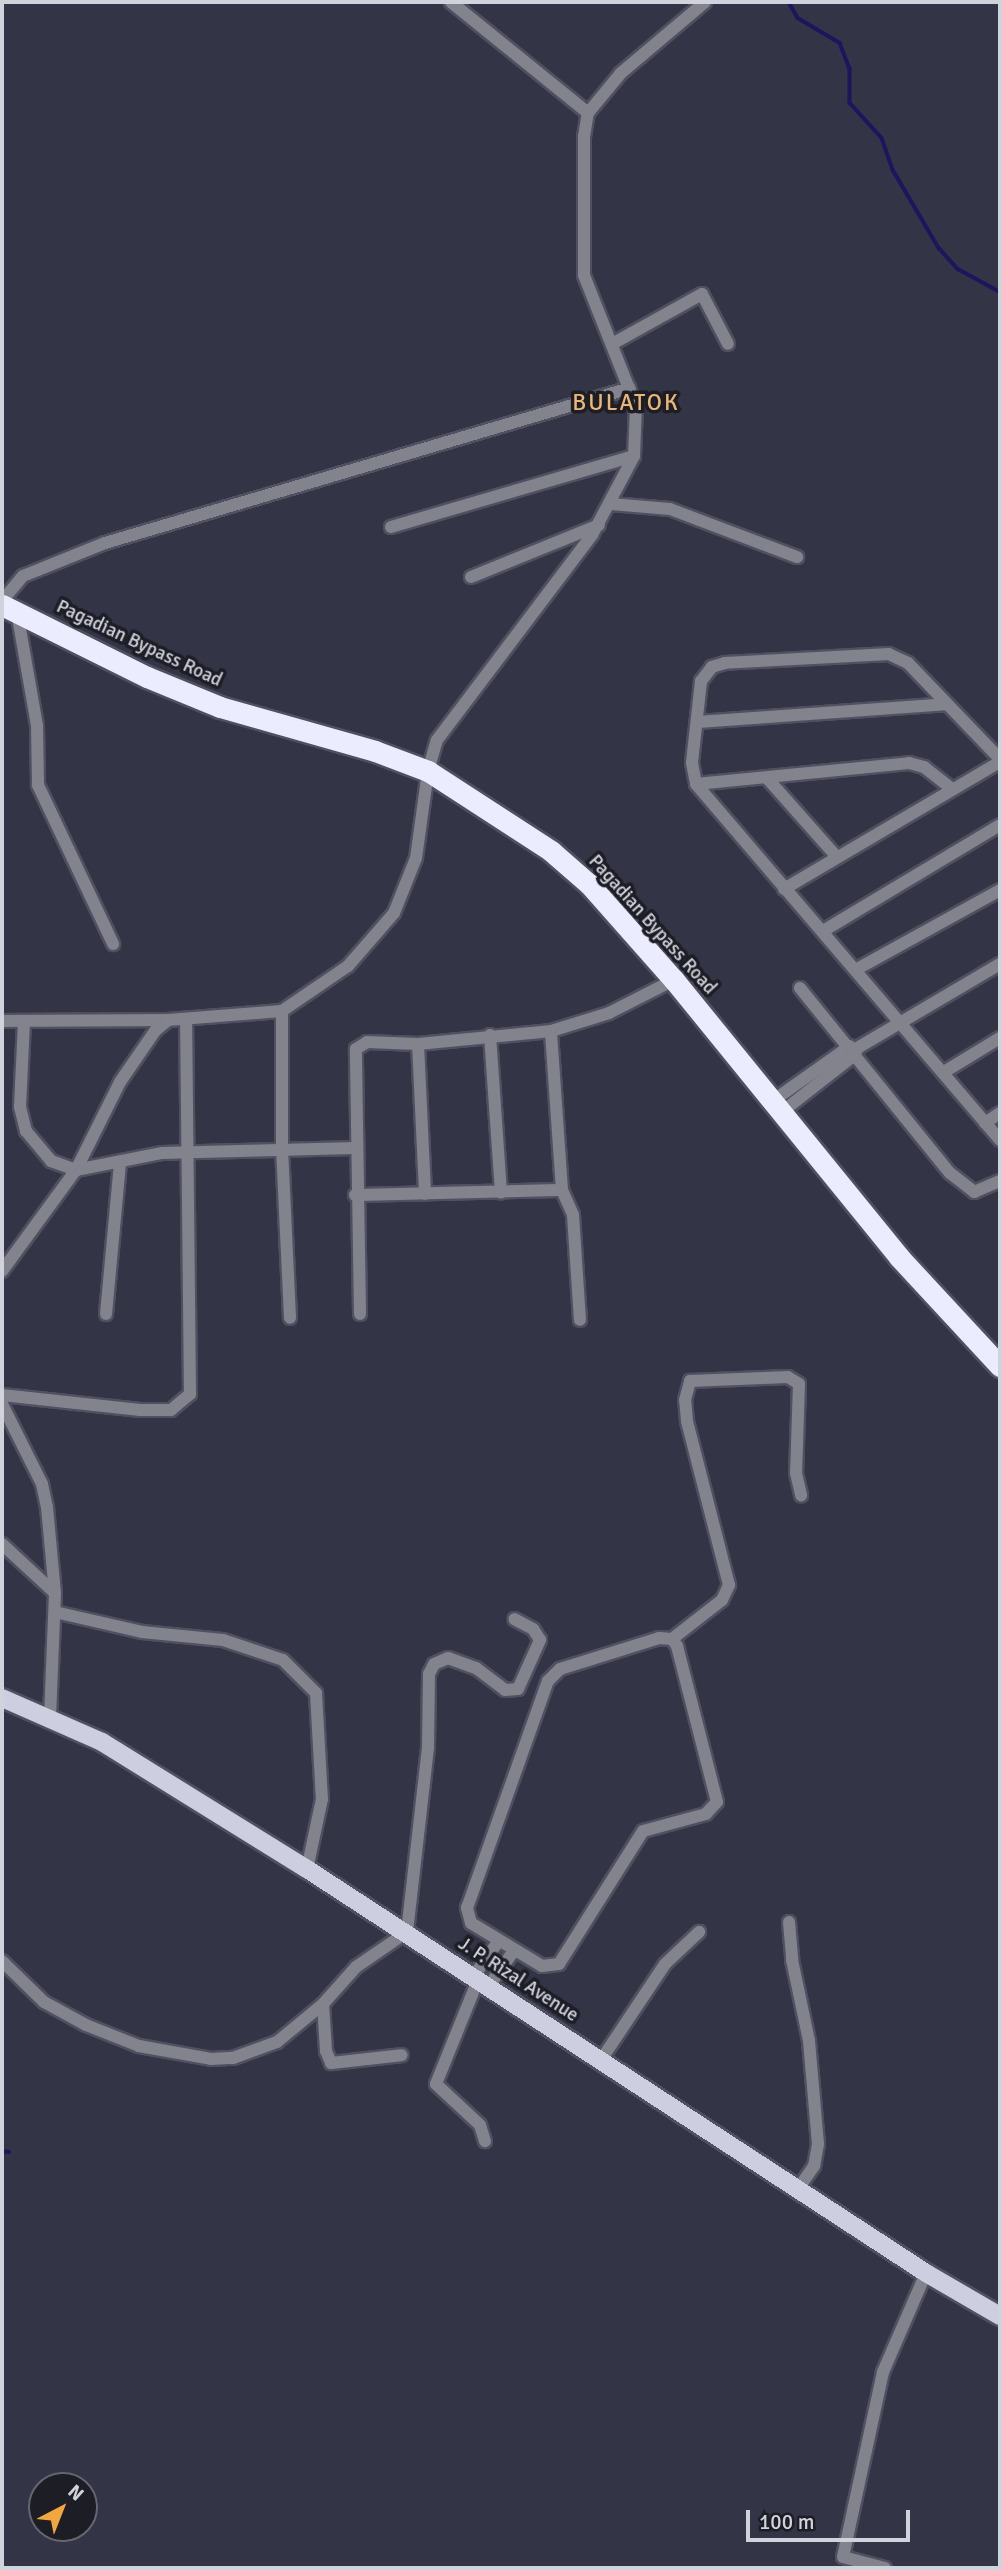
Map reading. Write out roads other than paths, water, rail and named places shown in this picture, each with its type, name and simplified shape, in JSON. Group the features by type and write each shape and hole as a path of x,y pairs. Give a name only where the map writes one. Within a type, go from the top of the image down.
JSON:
{"highway":[{"name":"Pagadian Bypass Road","path":"7,606 146,677 220,707 375,751 428,771 551,850 589,884 674,980 899,1257 1000,1366"}],"main road":[{"name":"J. P. Rizal Avenue","path":"2,1698 50,1716 102,1742 407,1932 926,2273 1000,2316"}],"street":[{"path":"2,1021 168,1020 282,1011 348,966 394,913 416,858 428,771 447,725 599,525 634,456 639,429 630,388 589,296 584,275 583,169 588,113 646,50 705,2"},
{"path":"456,3 588,113"},
{"path":"612,344 702,294 728,344"},
{"path":"113,944 38,785 37,726 7,606 23,576 105,543 630,388"},
{"path":"391,527 634,456"},
{"path":"611,504 670,509 797,557"},
{"path":"471,577 599,525"},
{"path":"785,889 836,856 1000,761 908,663 889,654 725,663 712,667 701,681 692,763 696,784 785,889 903,1021 1000,1140"},
{"path":"697,722 946,704"},
{"path":"696,784 909,763 924,767 951,788"},
{"path":"767,778 836,856"},
{"path":"823,932 1000,825"},
{"path":"857,969 1000,890"},
{"path":"778,1105 903,1021 1000,964"},
{"path":"360,1314 355,1195 356,1049 367,1041 418,1044 551,1031 609,1013 674,980"},
{"path":"800,988 844,1046 856,1052 964,1187 974,1192 1000,1181"},
{"path":"282,1011 282,1148 290,1318"},
{"path":"2,1395 54,1404 171,1410 190,1394 190,1152 186,1019"},
{"path":"2,1271 76,1170 140,1049 168,1020"},
{"path":"24,1022 19,1087 26,1131 51,1161 76,1170 190,1152 355,1148"},
{"path":"551,1031 562,1191 573,1215 580,1320"},
{"path":"490,1035 501,1193"},
{"path":"944,1072 1000,1038"},
{"path":"418,1044 425,1194"},
{"path":"778,1105 844,1046"},
{"path":"985,1123 1000,1114"},
{"path":"106,1314 120,1162"},
{"path":"355,1195 562,1191"},
{"path":"672,1639 677,1646 717,1802 706,1814 643,1831 559,1964 542,1966 513,1952 471,1923 467,1908 548,1681 560,1669 659,1638 672,1639 722,1600 729,1586 687,1421 685,1400 690,1381 788,1377 799,1384 796,1473 801,1495"},
{"path":"2,1404 42,1484 55,1593 50,1716"},
{"path":"2,1544 55,1593"},
{"path":"55,1612 142,1632 223,1640 283,1660 316,1693 322,1799 307,1869"},
{"path":"2,1961 37,1997 86,2025 139,2046 195,2058 233,2058 277,2042 323,2004 356,1967 407,1932 428,1746 429,1674 434,1664 448,1658 476,1668 505,1690 518,1689 540,1640 533,1629 514,1619"},
{"path":"789,1922 792,1960 809,2040 818,2144 814,2166 798,2189"},
{"path":"601,2060 665,1964 699,1932"},
{"path":"485,2141 480,2125 436,2084 498,1942"},
{"path":"480,1981 513,1952"},
{"path":"323,2004 326,2051 331,2063 402,2055"},
{"path":"885,2568 842,2563 883,2372 926,2273"}],"waterway":[{"path":"789,2 798,18 840,43 850,69 850,103 882,138 893,170 939,248 958,269 1000,292"},
{"path":"2,2151 9,2152"}],"district":[{"name":"BULATOK","path":"626,403"}]}
